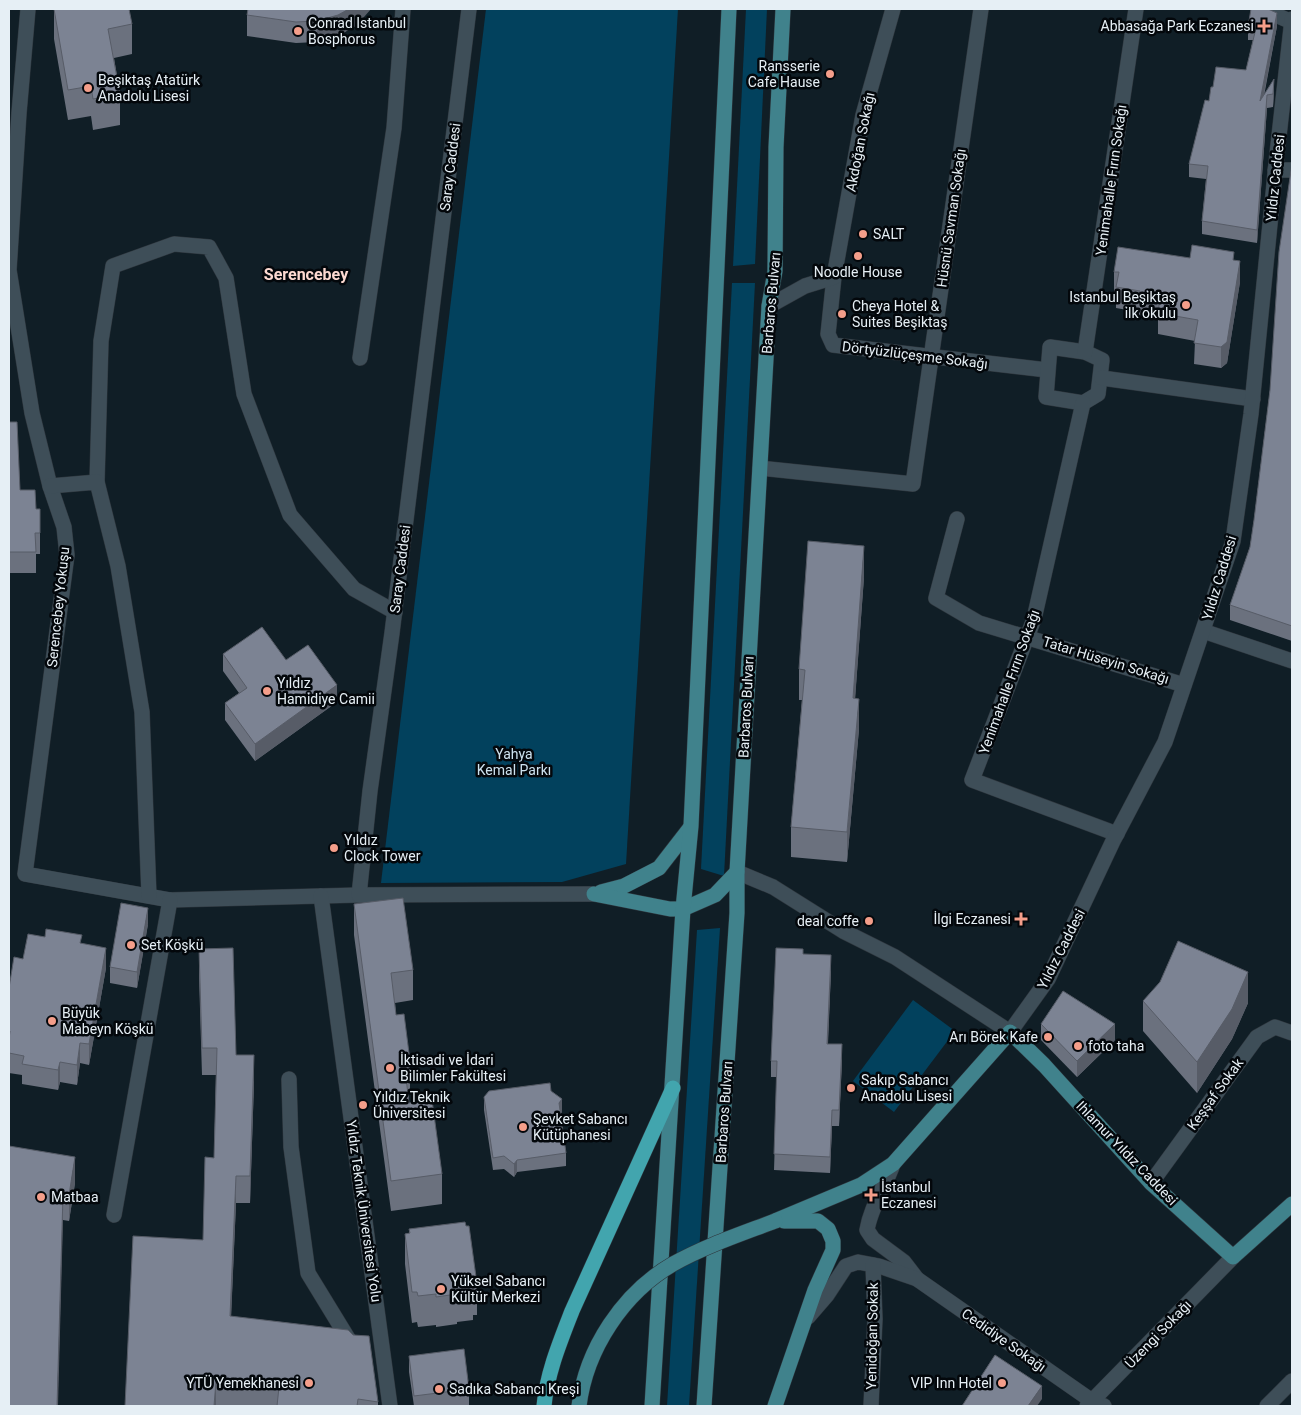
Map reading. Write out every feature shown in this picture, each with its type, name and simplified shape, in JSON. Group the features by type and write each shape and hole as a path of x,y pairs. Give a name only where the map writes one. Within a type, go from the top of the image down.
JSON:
{"highway":[{"path":"544,1406 545,1392 557,1348 572,1311 673,1088"}],"main road":[{"path":"652,1406 683,909 691,826 729,9"},
{"name":"Barbaros Bulvarı","path":"704,1406 736,928 737,872 769,306 775,271 776,147 783,9"},
{"path":"594,894 624,886 659,868 691,826"},
{"path":"594,894 670,909 683,909 715,895 737,872"},
{"name":"Yıldız Caddesi","path":"579,1406 585,1378 595,1352 612,1322 644,1286 673,1264 861,1185 892,1164 1010,1032"},
{"name":"Ihlamur Yıldız Caddesi","path":"1010,1032 1044,1065 1151,1182 1233,1257"},
{"path":"1233,1257 1292,1204"},
{"path":"775,1221 818,1221 828,1229 833,1241 833,1250 819,1282 776,1406"}],"street":[{"name":"Serencebey Yokuşu","path":"28,9 18,114 9,270 32,413 50,486 64,527 67,555 25,874 170,900 359,896"},
{"path":"360,358 394,128 403,9"},
{"name":"Saray Caddesi","path":"359,896 370,791 395,612 470,9"},
{"name":"Akdoğan Sokağı","path":"834,277 863,115 893,9"},
{"name":"Hüsnü Savman Sokağı","path":"760,468 913,484 981,9"},
{"name":"Yenimahalle Fırın Sokağı","path":"1085,352 1136,9"},
{"path":"1262,9 1292,21"},
{"name":"Yıldız Caddesi","path":"1010,1032 1048,979 1117,834 1165,742 1233,541 1253,399 1275,170 1292,21"},
{"path":"1275,170 1292,170"},
{"path":"149,896 142,712 118,566 97,482 101,341 113,266 174,244 209,247 226,278 244,394 290,515 354,589 395,612"},
{"path":"769,306 805,286 834,277"},
{"name":"Dörtyüzlüçeşme Sokağı","path":"834,277 828,334 833,345 1047,370"},
{"path":"1050,347 1085,352 1102,360 1102,378 1098,394 1083,403 1046,397 1050,347"},
{"path":"1102,378 1253,399"},
{"name":"Yenimahalle Fırın Sokağı","path":"1083,403 1034,619 972,780 1117,834"},
{"path":"50,486 97,482"},
{"name":"Tatar Hüseyin Sokağı","path":"957,519 936,598 979,623 1028,636 1184,685"},
{"path":"1203,631 1292,661"},
{"path":"737,872 772,887 843,930 895,957 1010,1032"},
{"path":"359,896 594,894"},
{"name":"Yıldız Teknik Üniversitesi Yolu","path":"321,896 372,1355 390,1406"},
{"path":"114,1216 170,900"},
{"name":"Keşşaf Sokak","path":"1151,1182 1257,1037 1274,1027 1292,1032"},
{"path":"289,1079 291,1147 308,1272 357,1354 372,1355"},
{"name":"Cedidiye Sokağı","path":"892,1164 887,1182 870,1214 867,1230 873,1238 904,1262 917,1279 1094,1405"},
{"name":"Üzengi Sokağı","path":"1094,1405 1233,1257"},
{"name":"Cedidiye Sokağı","path":"808,1317 827,1295 846,1266 858,1262 917,1279"},
{"name":"Yenidoğan Sokak","path":"871,1406 875,1319 873,1265"},
{"path":"1267,1406 1292,1380"}],"green space":[{"name":"Yahya Kemal Parkı","path":"486,9 678,9 626,864 562,882 381,883"},
{"path":"746,9 767,9 755,264 733,266"},
{"path":"732,283 755,283 724,876 701,869"},
{"path":"720,928 689,1406 667,1406 697,930"},
{"path":"913,1000 955,1031 894,1112 853,1081"}],"building":[{"name":"Beşiktaş Atatürk Anadolu Lisesi","path":"54,9 129,9 132,24 108,29 120,94 93,99 91,86 68,90"},
{"path":"248,9 349,9 338,15 317,21 296,22 247,15"},
{"path":"1251,9 1268,9 1277,13 1260,101 1274,79 1273,94 1267,95 1257,230 1202,221 1208,166 1189,164 1205,100 1209,101 1211,87 1213,87 1216,67 1246,70 1256,28 1248,27"},
{"path":"1292,164 1292,626 1230,605 1250,547 1254,520 1270,390 1279,252"},
{"path":"1192,245 1234,252 1233,260 1240,261 1227,342 1221,347 1194,343 1198,320 1158,313 1160,298 1139,294 1140,291 1116,287 1119,272 1114,272 1118,247 1190,258"},
{"path":"9,422 17,422 20,490 35,490 36,509 40,509 40,533 35,533 36,552 9,552"},
{"path":"808,541 864,546 853,698 859,699 847,832 791,827 805,670 799,669"},
{"path":"262,627 286,660 308,645 337,685 255,744 225,703 247,688 223,654"},
{"name":"İktisadi ve İdari Bilimler Fakültesi","path":"403,898 413,970 391,973 396,1015 404,1014 410,1061 404,1061 409,1103 432,1100 442,1174 391,1181 354,904"},
{"name":"Set Köşkü","path":"121,903 148,908 137,972 110,967"},
{"name":"Büyük Mabeyn Köşkü","path":"46,929 82,935 80,943 106,948 89,1044 80,1043 77,1065 60,1062 58,1070 22,1064 24,1056 9,1053 9,988 14,957 23,959 28,934 45,937"},
{"path":"1178,941 1248,972 1232,1009 1197,1062 1143,1001 1160,982"},
{"path":"233,948 236,1055 254,1055 250,1176 236,1176 230,1316 348,1330 353,1335 369,1336 378,1402 358,1399 357,1406 277,1406 279,1387 216,1381 214,1406 125,1406 133,1236 203,1240 205,1157 214,1158 217,1048 202,1048 199,949"},
{"name":"Sakıp Sabancı Anadolu Lisesi","path":"776,948 803,949 803,954 831,955 827,1044 842,1044 839,1110 832,1110 830,1157 774,1154 777,1061 771,1061"},
{"path":"1063,991 1115,1024 1077,1061 1041,1024"},
{"name":"Şevket Sabancı Kütüphanesi","path":"550,1083 551,1091 562,1099 559,1103 566,1153 517,1160 514,1164 504,1156 493,1158 484,1097 489,1091"},
{"path":"9,1146 75,1157 69,1195 63,1194 57,1406 9,1406"},
{"path":"465,1222 466,1226 469,1226 477,1284 472,1285 473,1289 457,1291 457,1294 436,1297 436,1294 418,1296 417,1292 412,1292 405,1234 410,1233 409,1229"},
{"path":"464,1349 469,1389 414,1396 409,1356"},
{"name":"VIP Inn Hotel","path":"995,1355 1042,1386 1028,1406 962,1406"}],"place":[{"name":"Abbasağa Park Eczanesi","path":"1264,26"},
{"name":"Conrad Istanbul Bosphorus","path":"298,31"},
{"name":"Ransserie Cafe Hause","path":"830,74"},
{"name":"Beşiktaş Atatürk Anadolu Lisesi","path":"88,88"},
{"name":"SALT","path":"863,234"},
{"name":"Noodle House","path":"858,256"},
{"name":"Istanbul Beşiktaş ilk okulu","path":"1186,305"},
{"name":"Cheya Hotel & Suites Beşiktaş","path":"842,314"},
{"name":"Yıldız Hamidiye Camii","path":"267,691"},
{"name":"Yıldız Clock Tower","path":"334,848"},
{"name":"İlgi Eczanesi","path":"1021,919"},
{"name":"deal coffe","path":"869,921"},
{"name":"Set Köşkü","path":"131,945"},
{"name":"Büyük Mabeyn Köşkü","path":"52,1021"},
{"name":"Arı Börek Kafe","path":"1048,1037"},
{"name":"foto taha","path":"1078,1046"},
{"name":"İktisadi ve İdari Bilimler Fakültesi","path":"390,1068"},
{"name":"Sakıp Sabancı Anadolu Lisesi","path":"851,1088"},
{"name":"Yıldız Teknik Üniversitesi","path":"363,1105"},
{"name":"Şevket Sabancı Kütüphanesi","path":"523,1127"},
{"name":"İstanbul Eczanesi","path":"871,1195"},
{"name":"Matbaa","path":"41,1197"},
{"name":"Yüksel Sabancı Kültür Merkezi","path":"441,1289"},
{"name":"YTÜ Yemekhanesi","path":"309,1383"},
{"name":"VIP Inn Hotel","path":"1002,1383"},
{"name":"Sadıka Sabancı Kreşi","path":"439,1389"}],"district":[{"name":"Serencebey","path":"306,274"}]}
